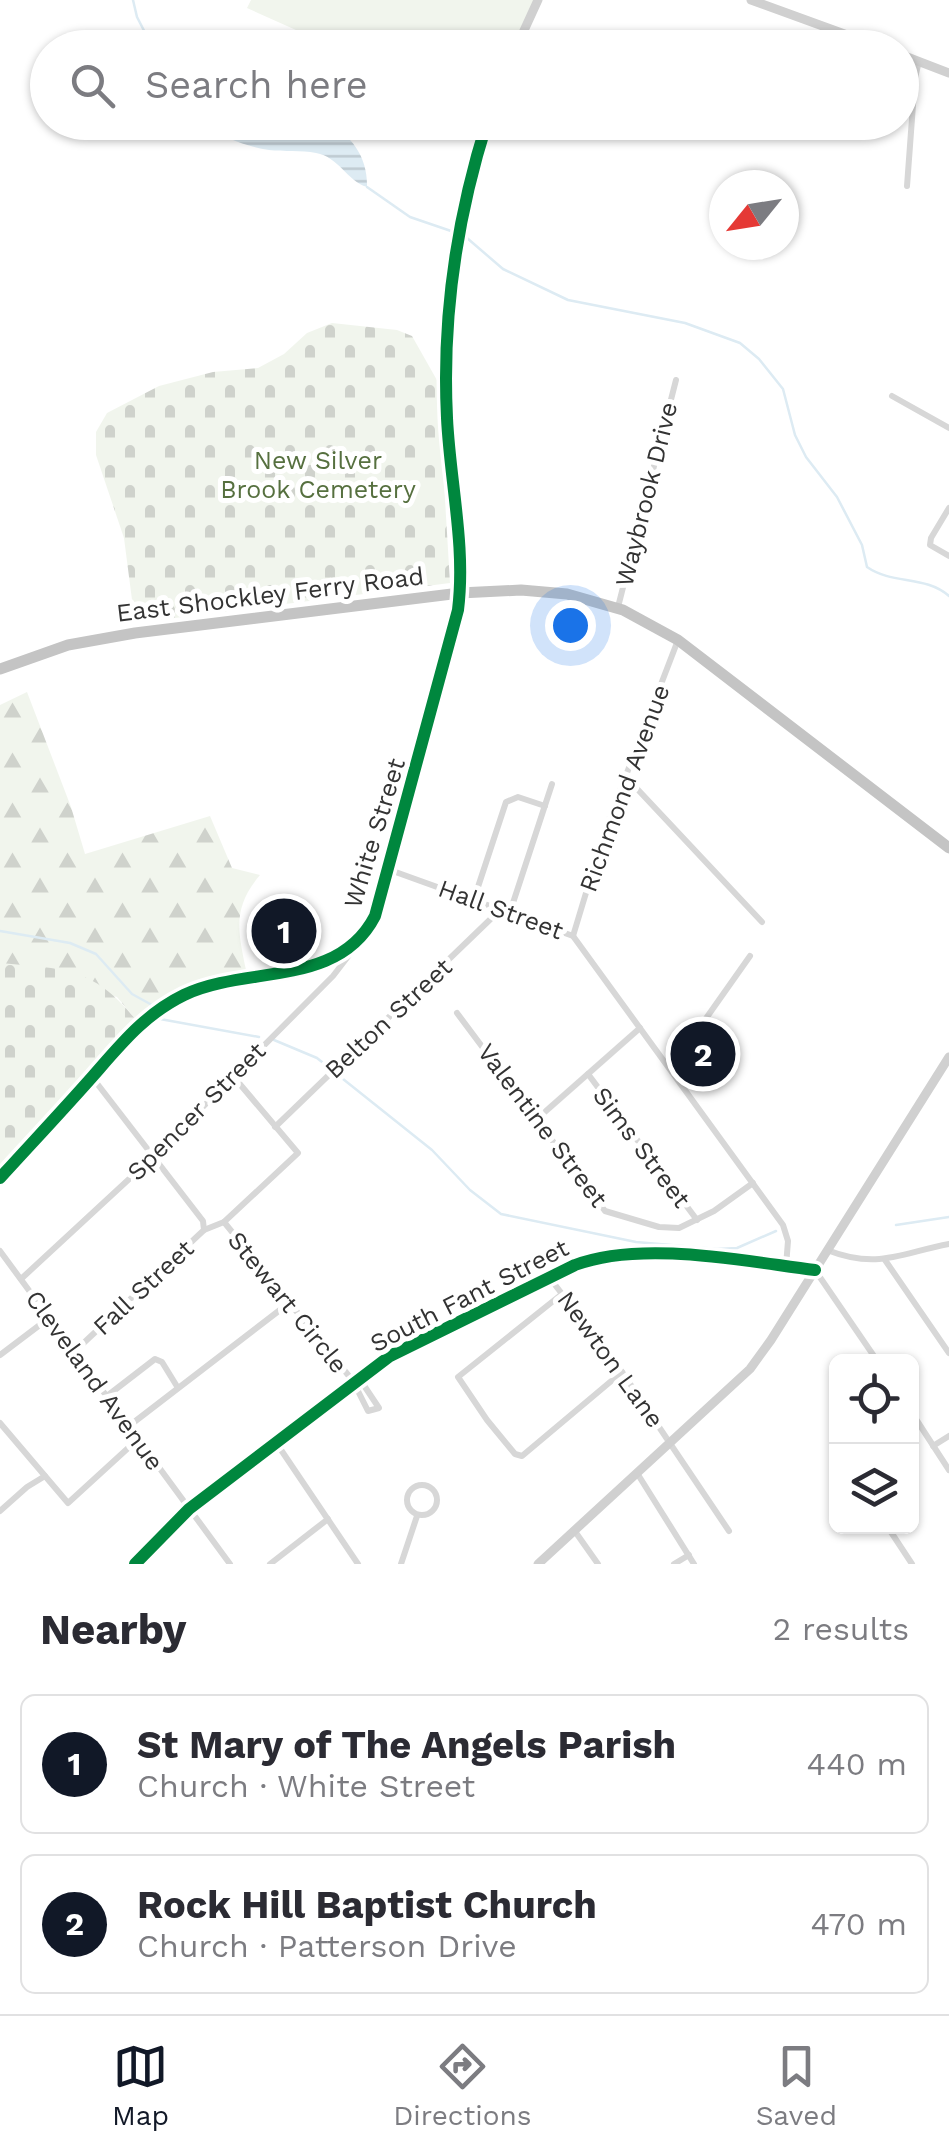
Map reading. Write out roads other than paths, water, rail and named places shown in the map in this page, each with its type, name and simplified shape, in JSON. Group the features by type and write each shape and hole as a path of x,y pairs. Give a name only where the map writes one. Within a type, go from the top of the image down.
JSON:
{"highway":[{"name":"East Shockley Ferry Road","path":"0,669 46,651 109,636 460,593 557,592 618,609 678,640 949,848"}],"street":[{"path":"524,30 538,0"},
{"path":"750,0 834,30"},
{"path":"919,62 949,73"},
{"name":"White Street","path":"0,1178 125,1037 157,1010 214,984 308,967 343,953 364,936 378,908 454,634 460,593 446,352 459,234 482,140"},
{"path":"907,186 910,140"},
{"name":"Waybrook Drive","path":"618,609 676,380"},
{"path":"892,396 949,428"},
{"path":"949,508 930,544 949,556"},
{"name":"Richmond Avenue","path":"573,936 605,830 678,640"},
{"path":"626,777 762,922"},
{"path":"510,912 552,784"},
{"path":"474,900 506,802 518,796 545,806"},
{"name":"Hall Street","path":"390,870 573,936 786,1233 785,1267"},
{"name":"Belton Street","path":"275,1126 501,909"},
{"name":"Spencer Street","path":"21,1279 154,1156 340,968 364,936"},
{"path":"670,1068 750,956"},
{"name":"Valentine Street","path":"458,1012 605,1211 672,1229 697,1220"},
{"path":"538,1118 640,1028"},
{"path":"538,1564 750,1369 949,1057"},
{"name":"Sims Street","path":"588,1074 697,1220"},
{"path":"204,1230 224,1222 298,1153 232,1076"},
{"name":"Fall Street","path":"74,1352 204,1230 203,1221 92,1077"},
{"path":"697,1220 753,1184"},
{"name":"Stewart Circle","path":"224,1222 353,1381 363,1406 368,1411 380,1408 363,1384 353,1381"},
{"path":"828,1250 885,1260 949,1244"},
{"name":"Cleveland Avenue","path":"0,1252 230,1564"},
{"name":"South Fant Street","path":"188,1509 390,1356 591,1259 633,1252 815,1270"},
{"path":"885,1260 949,1353"},
{"path":"815,1270 873,1354"},
{"name":"Newton Lane","path":"549,1277 672,1442 728,1531"},
{"path":"562,1294 458,1376 486,1420 515,1454 522,1456 622,1372"},
{"path":"129,1426 289,1303"},
{"path":"0,1356 49,1318"},
{"path":"107,1396 156,1360 162,1362 178,1388"},
{"path":"0,1423 68,1502 138,1438"},
{"path":"919,1423 949,1470"},
{"path":"934,1446 949,1436"},
{"path":"275,1441 358,1564"},
{"path":"636,1473 694,1564"},
{"path":"0,1511 45,1476"},
{"path":"420,1484 433,1490 437,1501 433,1510 417,1516 407,1498 420,1484"},
{"path":"135,1564 188,1509"},
{"path":"401,1564 417,1516"},
{"path":"270,1564 328,1519"},
{"path":"574,1530 598,1564"},
{"path":"892,1534 912,1564"},
{"path":"674,1564 689,1555"}],"waterway":[{"path":"133,0 144,30"},
{"path":"367,187 410,217 451,231"},
{"path":"467,238 503,269 568,300 685,323 740,343 783,389 795,435 806,457 837,497 862,545 867,567 887,576 930,585 949,596"},
{"path":"0,931 70,943 96,954 132,994 152,1005"},
{"path":"160,1019 259,1037"},
{"path":"274,1040 327,1066"},
{"path":"338,1075 432,1150 470,1190 501,1214 636,1242 717,1249 737,1248 776,1231"},
{"path":"896,1225 949,1217"}],"place":[{"name":"St Mary of The Angels Parish","path":"284,931"},
{"name":"Rock Hill Baptist Church","path":"703,1054"}],"park label":[{"name":"New Silver Brook Cemetery","path":"318,474"}]}
